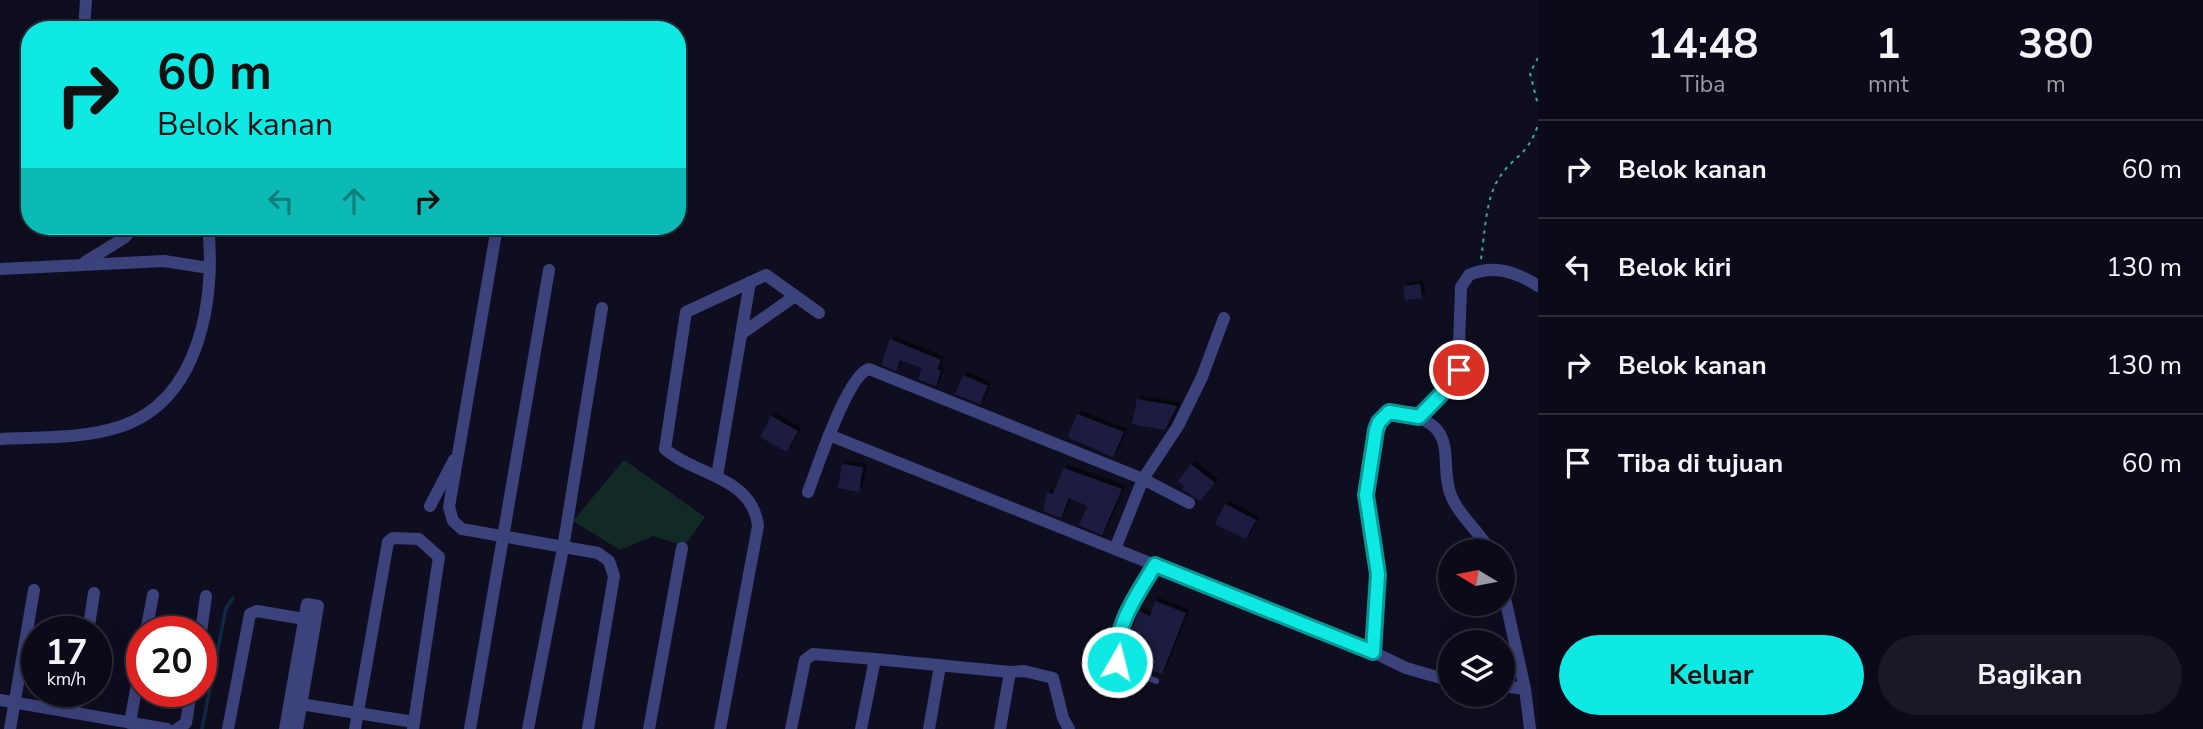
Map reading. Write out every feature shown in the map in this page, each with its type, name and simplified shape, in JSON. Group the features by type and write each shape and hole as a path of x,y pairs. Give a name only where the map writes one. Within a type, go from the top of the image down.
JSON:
{"street":[{"path":"85,21 86,0"},
{"path":"83,264 127,235"},
{"path":"0,439 95,433 149,414 180,383 191,361 204,319 209,268 208,235"},
{"path":"496,235 462,445 449,507 453,521 462,529 505,539 598,553 609,561 614,576 588,729"},
{"path":"0,268 163,261 209,268"},
{"path":"470,729 505,539 549,270"},
{"path":"1419,417 1458,376 1461,286 1469,275 1479,270 1503,271 1538,286"},
{"path":"720,729 758,526 756,510 747,497 717,477 673,456 665,449 685,312 766,275 819,313"},
{"path":"717,477 750,282"},
{"path":"741,334 795,296"},
{"path":"528,729 563,548 602,308"},
{"path":"1115,549 1143,479 1178,426 1202,377 1224,318"},
{"path":"808,492 829,435 858,375 869,369 1143,479 1189,503"},
{"path":"1373,652 1378,574 1366,495 1372,449 1379,422 1389,412 1419,417 1434,427 1443,440 1452,500 1481,539"},
{"path":"829,435 1373,652 1417,673 1438,678"},
{"path":"430,506 462,445"},
{"path":"295,703 358,713 413,725 439,557 419,539 393,538 388,542 358,713 355,729"},
{"path":"649,729 682,548"},
{"path":"10,729 34,590"},
{"path":"90,616 94,593"},
{"path":"149,616 153,595"},
{"path":"203,616 206,596"},
{"path":"285,729 295,703 318,606 307,604 295,703 297,729"},
{"path":"228,729 250,614 257,611 304,619"},
{"path":"1509,616 1525,689 1530,729"},
{"path":"791,729 805,660 813,654 1010,672 1024,671 1053,678 1063,718 1069,729"},
{"path":"861,729 876,659"},
{"path":"929,729 940,666"},
{"path":"1000,729 1010,672"},
{"path":"1515,688 1525,689"},
{"path":"0,700 167,729"},
{"path":"74,713 75,707"},
{"path":"130,723 133,707"},
{"path":"177,729 186,723 188,707"}],"lane":[{"path":"1155,565 1126,616 1116,653 1120,666 1156,681"}],"path":[{"path":"1538,58 1530,73 1538,105"},
{"path":"1479,270 1489,208 1499,178 1531,146 1538,125"}],"green space":[{"path":"624,460 705,517 684,546 653,536 620,550 573,521"}],"building":[{"path":"1420,284 1422,298 1405,300 1403,286"},
{"path":"890,339 941,360 937,369 941,371 936,386 918,379 922,368 900,360 896,371 881,365"},
{"path":"963,375 988,386 980,404 955,394"},
{"path":"1137,399 1177,406 1165,430 1132,424"},
{"path":"1077,414 1124,432 1113,457 1068,437"},
{"path":"771,416 798,431 787,452 760,437"},
{"path":"842,464 863,467 859,492 838,488"},
{"path":"1191,464 1215,483 1200,501 1182,489 1184,486 1178,481"},
{"path":"1064,468 1122,489 1102,535 1079,525 1088,506 1069,498 1061,518 1043,511 1047,492 1053,494"},
{"path":"1225,504 1256,520 1246,539 1215,524"},
{"path":"1155,601 1186,613 1162,674 1124,659 1122,654 1139,611 1150,616"}],"waterway":[{"path":"202,729 226,608 233,598"}],"route":[{"path":"1117,662 1117,645 1126,616 1155,565 1373,652 1378,574 1366,495 1372,449 1379,422 1389,412 1419,417 1453,382 1459,370"}]}
